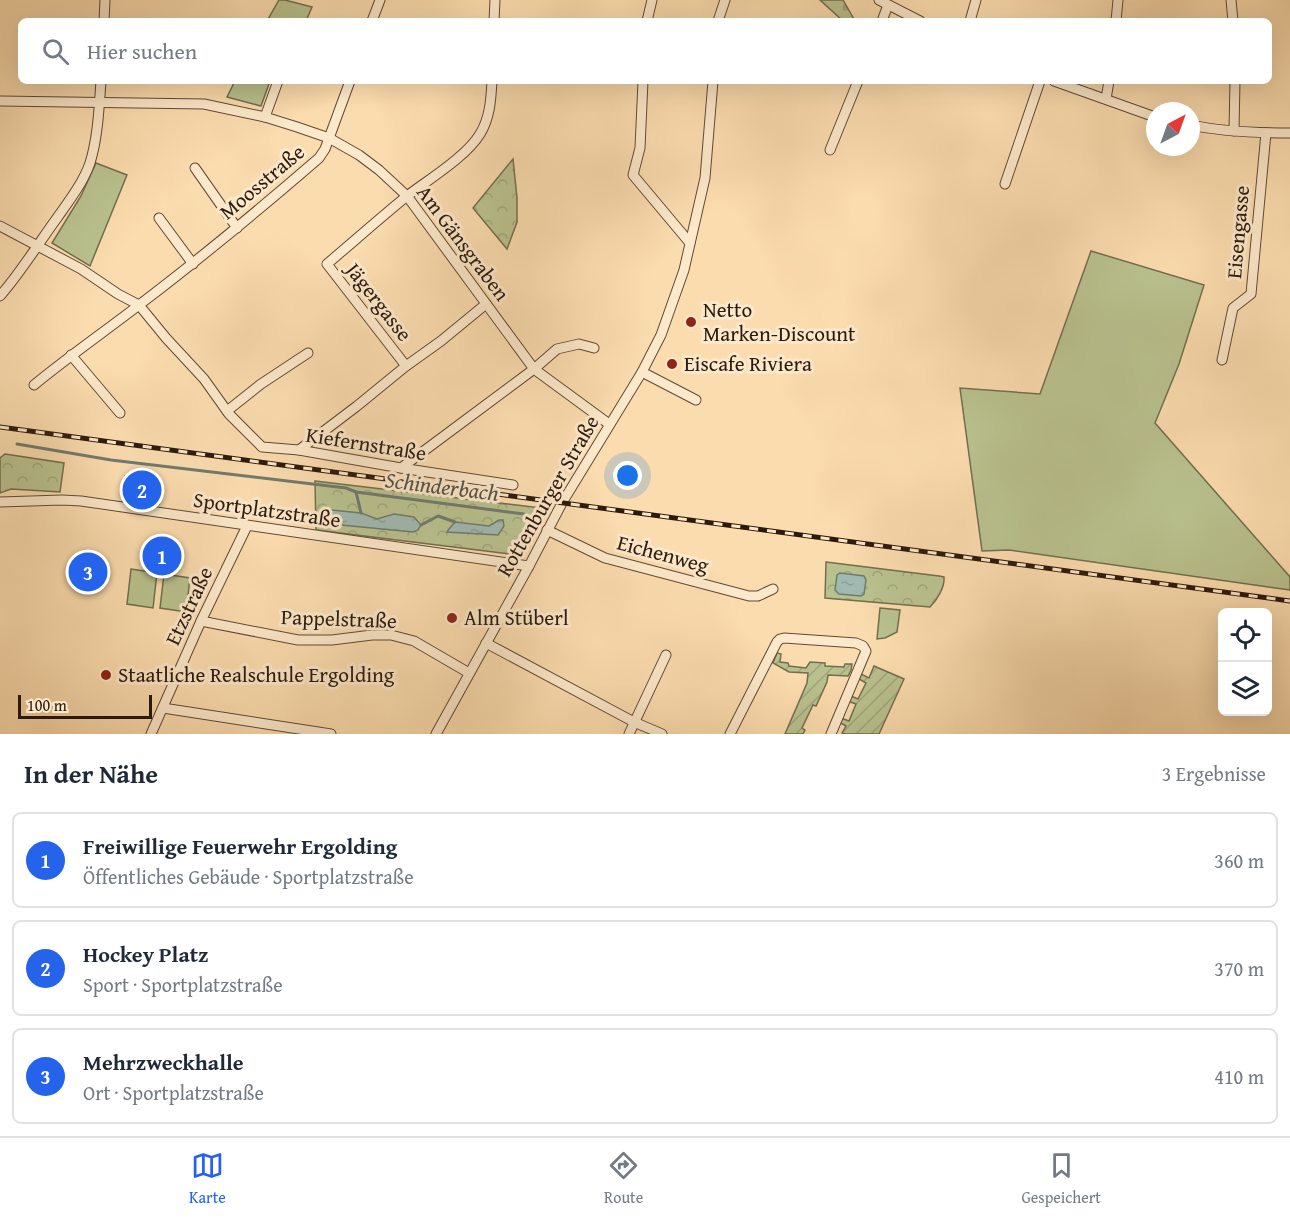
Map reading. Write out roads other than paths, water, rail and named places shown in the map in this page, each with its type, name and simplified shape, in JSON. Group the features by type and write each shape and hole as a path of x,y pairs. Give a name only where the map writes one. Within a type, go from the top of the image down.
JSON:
{"street":[{"path":"105,0 105,18"},
{"path":"373,18 380,0"},
{"path":"494,18 495,0"},
{"path":"648,18 652,0"},
{"path":"719,18 725,0"},
{"path":"971,18 976,0"},
{"path":"1116,18 1118,0"},
{"path":"1231,0 1233,18"},
{"path":"882,18 884,2 914,18"},
{"path":"0,296 75,192 90,163 101,84"},
{"path":"265,117 277,84"},
{"name":"Moosstraße","path":"34,385 70,355 193,264 319,158 325,150 349,84"},
{"name":"Jägergasse","path":"406,366 327,264 407,196 468,149 480,135 488,117 492,84"},
{"path":"643,84 639,148 633,175 690,243"},
{"name":"Rottenburger Straße","path":"436,734 547,530 642,372 661,335 676,294 705,178 713,84"},
{"path":"830,150 857,84"},
{"path":"1005,184 1039,84"},
{"path":"1063,84 1146,114"},
{"path":"1106,99 1108,84"},
{"path":"1234,131 1235,84"},
{"name":"Am Gänsgraben","path":"0,101 204,104 265,117 329,138 359,155 407,196 534,369 609,424"},
{"path":"1200,126 1234,131 1290,133"},
{"name":"Eisengasse","path":"1222,360 1233,308 1251,294 1266,133"},
{"path":"195,168 237,228"},
{"path":"159,218 193,264"},
{"name":"Kiefernstraße","path":"0,226 81,269 138,305 204,379 227,411 262,447 298,450 513,485"},
{"path":"298,450 486,304"},
{"path":"401,468 534,369 557,349 579,344 594,348"},
{"path":"227,411 261,384 308,352"},
{"path":"70,355 120,413"},
{"path":"642,372 696,400"},
{"name":"Sportplatzstraße","path":"0,502 81,501 529,566"},
{"name":"Etzstraße","path":"151,734 201,621 247,526"},
{"name":"Eichenweg","path":"547,530 606,558 749,596 758,596 773,589"},
{"name":"Pappelstraße","path":"201,621 298,640 333,640 391,635 414,641 469,673"},
{"path":"730,734 777,642 784,638 856,643 864,646 867,651 831,734"},
{"path":"486,643 634,722 662,734"},
{"path":"629,734 666,655"},
{"path":"163,708 331,734"}],"water":[{"path":"322,509 361,513 377,519 394,514 414,517 421,525 413,532 321,523 319,516"},
{"path":"503,520 504,526 498,535 447,532 455,522 489,526"},
{"path":"840,573 864,576 866,580 864,594 861,596 839,594 835,590 837,575"}],"waterway":[{"path":"17,444 111,460 346,488 356,492 361,513"},
{"name":"Schinderbach","path":"356,492 524,514"},
{"path":"421,525 438,516 455,522"}],"railway":[{"path":"0,427 1290,601"}],"place":[{"name":"Netto Marken-Discount","path":"691,322"},
{"name":"Eiscafe Riviera","path":"672,364"},
{"name":"Hockey Platz","path":"142,490"},
{"name":"Freiwillige Feuerwehr Ergolding","path":"162,556"},
{"name":"Mehrzweckhalle","path":"88,572"},
{"name":"Alm Stüberl","path":"452,618"},
{"name":"Staatliche Realschule Ergolding","path":"106,675"}]}
